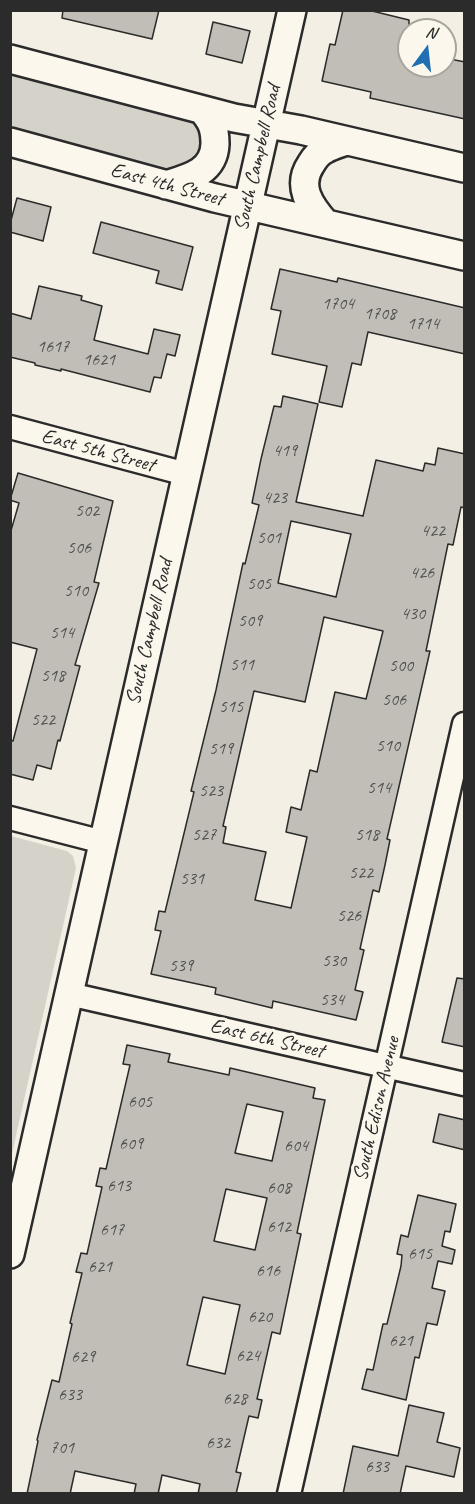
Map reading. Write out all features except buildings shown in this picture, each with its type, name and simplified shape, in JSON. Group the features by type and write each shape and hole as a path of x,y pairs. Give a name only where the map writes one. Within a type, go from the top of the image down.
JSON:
{"street":[{"name":"South Campbell Road","path":"10,1254 292,10"},
{"path":"10,58 202,110 465,168"},
{"path":"166,185 198,174 210,164 215,150 215,134 212,121 202,110"},
{"path":"325,223 307,199 304,183 306,174 309,166 321,151 345,141"},
{"name":"East 4th Street","path":"10,142 248,206 465,256"},
{"name":"East 5th Street","path":"10,427 186,474"},
{"name":"South Edison Avenue","path":"289,1494 465,724"},
{"path":"10,818 102,842"},
{"name":"East 6th Street","path":"69,994 465,1084"}],"shaded area":[{"path":"10,72 191,120 202,130 203,155 181,172 11,127"},
{"path":"11,836 67,851 73,856 76,868 11,1158"}]}
